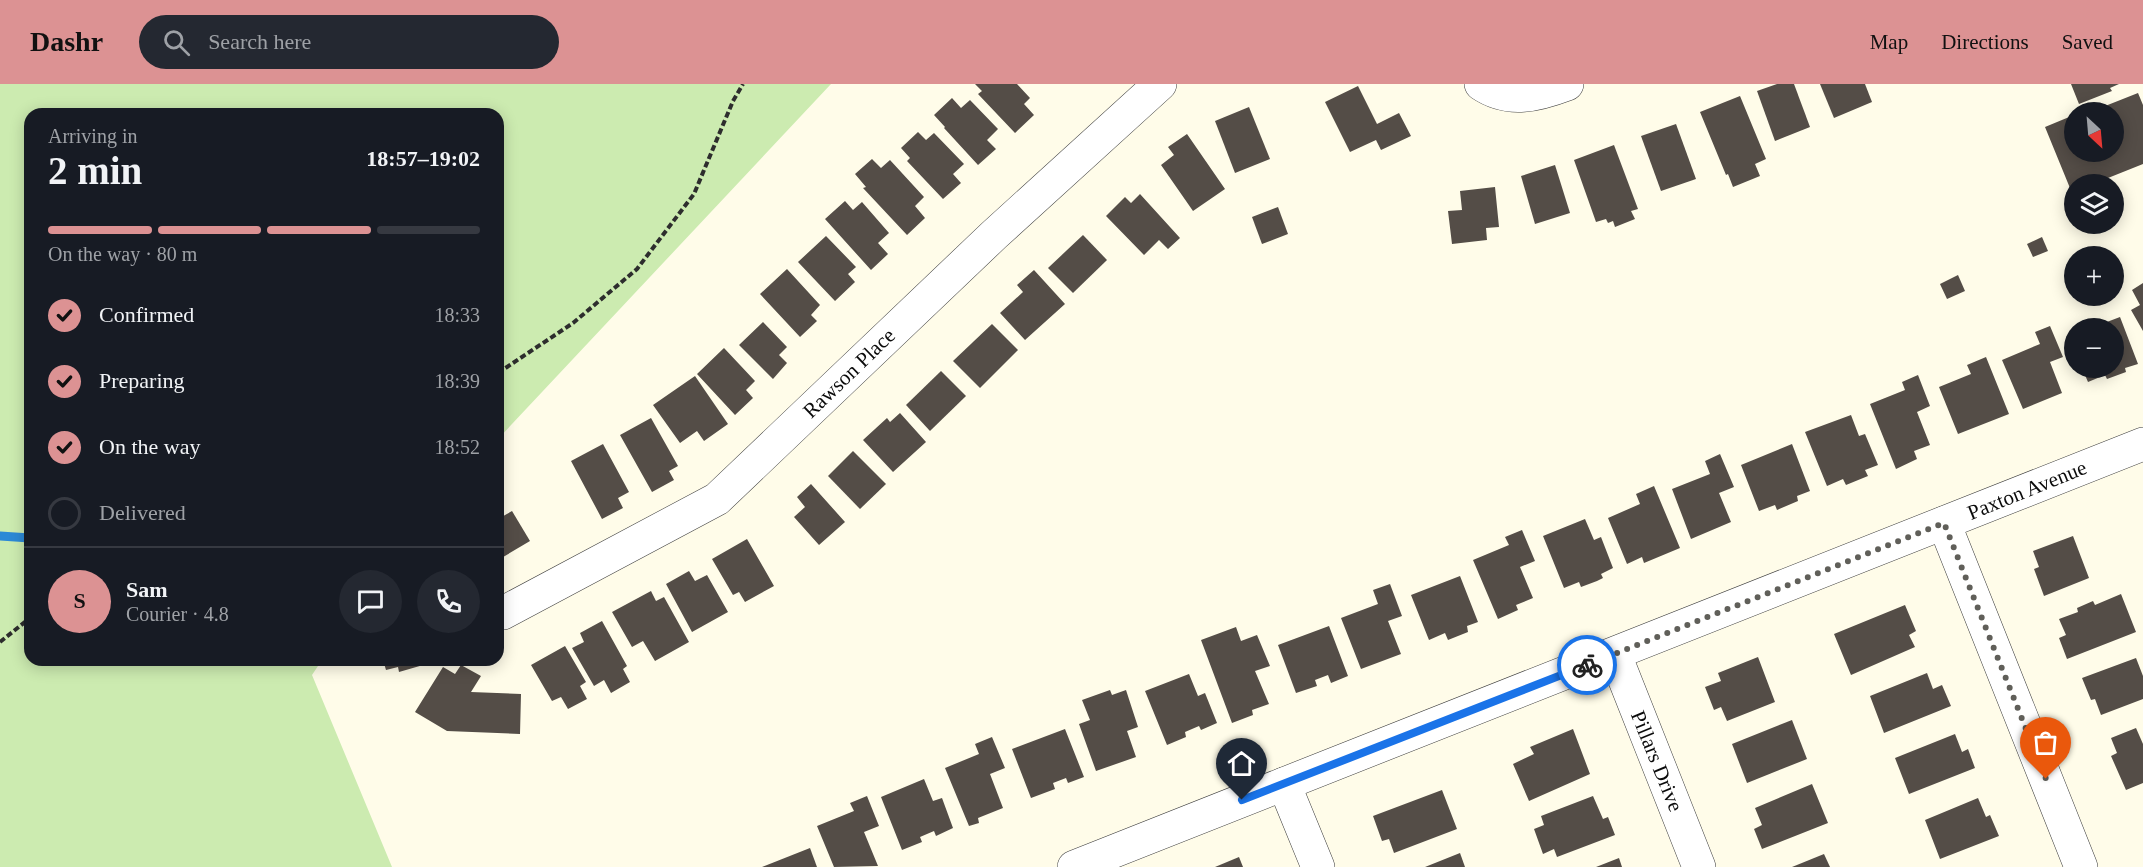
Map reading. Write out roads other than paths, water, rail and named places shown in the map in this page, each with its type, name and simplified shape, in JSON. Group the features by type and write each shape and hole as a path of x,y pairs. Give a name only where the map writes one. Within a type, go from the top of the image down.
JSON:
{"street":[{"name":"Rawson Place","path":"504,612 717,499 994,235 1160,84"},
{"path":"1481,84 1502,94 1522,97 1542,94 1567,84"},
{"name":"Paxton Avenue","path":"1074,867 1615,655 2143,444"},
{"path":"1944,523 2081,867"},
{"name":"Pillars Drive","path":"1615,655 1699,867"},
{"path":"1284,784 1318,867"}],"waterway":[{"path":"0,536 24,538"}]}
